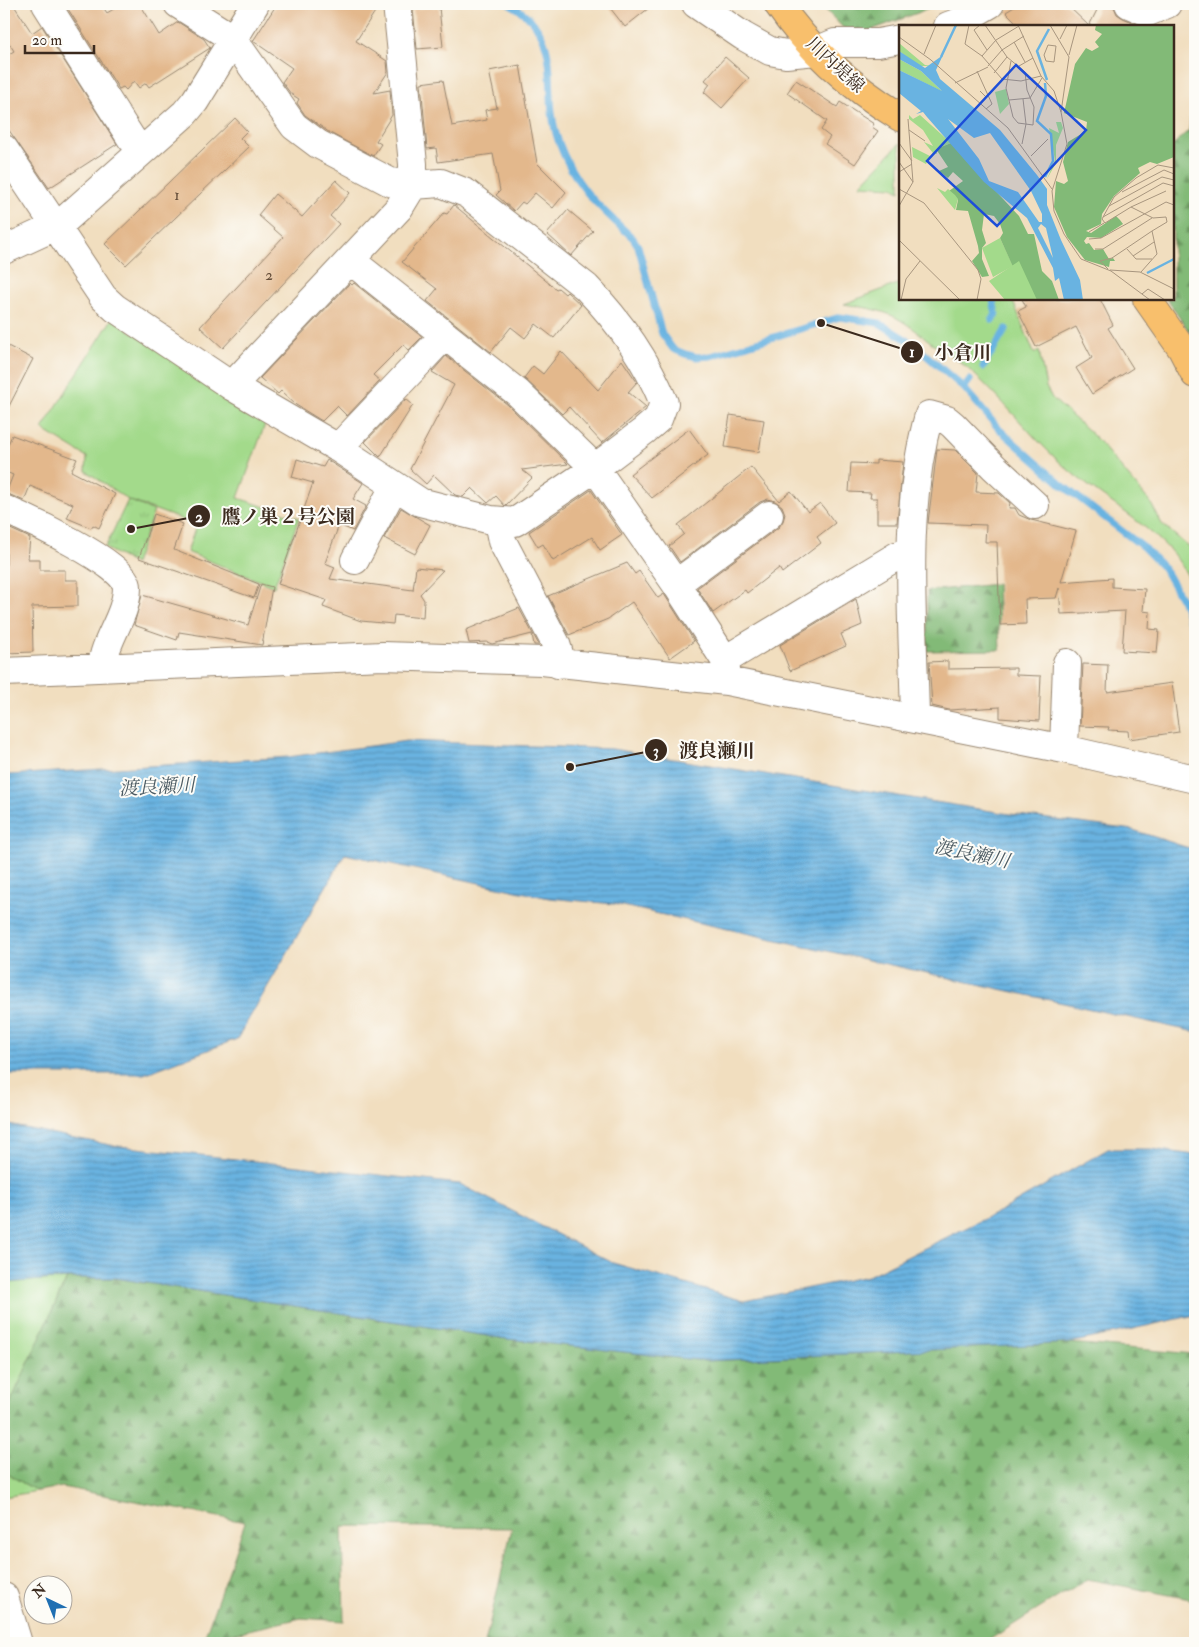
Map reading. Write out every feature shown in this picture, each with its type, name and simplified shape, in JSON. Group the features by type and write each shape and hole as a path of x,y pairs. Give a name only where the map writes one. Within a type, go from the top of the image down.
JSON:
{"main road":[{"name":"川内堤線","path":"778,4 816,51 860,89 899,116"},
{"path":"1148,300 1182,349 1195,374"}],"street":[{"path":"46,4 126,130 142,151"},
{"path":"4,149 103,298 114,308 233,387 338,448 394,486 427,505 498,521 516,522 595,468 658,419 664,403 652,373 600,301 526,238 466,193 442,183 413,186 390,182 353,164 304,135 294,126 232,41 224,33 178,4"},
{"path":"4,250 56,226 185,113 195,101 255,4"},
{"path":"233,387 242,375 399,208 413,186 413,164 396,4"},
{"path":"696,4 724,24 770,51 800,54 816,51 835,43 878,43 899,39"},
{"path":"951,25 990,4"},
{"path":"1128,4 1148,12 1167,4"},
{"path":"350,260 518,394 595,468 676,584 726,671"},
{"path":"338,448 445,335"},
{"path":"915,718 911,552 918,456 929,415 946,420 953,425 1035,505"},
{"path":"355,560 394,486"},
{"path":"4,509 35,522 104,562 125,579 128,585 127,593 117,625 103,656 102,668"},
{"path":"676,584 769,515"},
{"path":"498,521 502,541 556,644 560,657 558,664"},
{"path":"726,671 897,556 911,552"},
{"path":"4,672 383,656 513,660 558,664 726,671 915,718 1195,779"},
{"path":"1064,749 1067,663"},
{"path":"4,1598 18,1643"}],"green space":[{"path":"820,4 942,4 852,37"},
{"path":"1195,74 1195,341 1168,300 1174,300 1174,144 1189,130"},
{"path":"899,144 899,190 893,187 860,185"},
{"path":"899,283 899,300 1012,300 1034,353 1039,351 1046,387 1052,398 1095,437 1150,502 1162,524 1190,548 1195,556 1195,590 1180,564 1157,537 1065,467 967,367 895,317 876,310 844,304"},
{"path":"112,319 267,419 238,498 299,518 274,587 187,552 196,526 128,500 86,471 87,457 42,429"},
{"path":"128,500 154,511 135,564 105,548"},
{"path":"997,584 1000,650 927,651 927,591"},
{"path":"67,1278 4,1417 4,1283"},
{"path":"67,1278 115,1278 507,1339 706,1361 1070,1343 1195,1354 1195,1600 1087,1579 984,1643 485,1643 512,1528 342,1526 344,1621 301,1618 231,1634 205,1636 245,1522 62,1487 37,1491 4,1472 4,1417"},
{"path":"4,1472 37,1491 4,1497"}],"water":[{"path":"407,741 612,749 1003,813 1133,830 1195,850 1195,1032 614,904 549,898 345,854 237,1039 144,1074 4,1074 4,773 9,775 288,757"},
{"path":"4,1124 110,1145 460,1184 613,1263 744,1301 868,1276 1000,1211 1108,1149 1151,1149 1195,1155 1195,1315 1070,1343 706,1361 507,1339 115,1278 67,1278 4,1283"}],"building":[{"path":"4,4 13,4 32,33 42,26 117,144 49,188 4,123 4,57 14,51 4,35"},
{"path":"76,4 101,4 107,13 122,4 140,4 159,35 178,22 204,39 210,48 149,87 146,83 139,88 134,81 126,90 123,87 119,89 68,9"},
{"path":"277,4 380,4 356,41 387,61 388,72 374,93 390,90 392,115 376,141 381,144 373,156 330,133 305,115 297,103 299,99 291,94 282,82 292,68 253,41"},
{"path":"607,4 654,4 625,27"},
{"path":"1019,4 1066,4 1088,25 1019,25 1006,12"},
{"path":"1100,4 1114,7 1117,14 1140,25 1090,25"},
{"path":"439,7 443,47 417,49 413,9"},
{"path":"725,57 749,78 722,108 704,92 710,84 705,80"},
{"path":"520,65 537,163 566,192 553,208 535,193 525,204 522,202 514,211 496,195 500,191 493,154 438,162 436,148 427,149 421,83 443,80 452,126 487,120 485,110 497,108 489,71"},
{"path":"796,80 837,107 840,102 874,124 872,127 878,131 855,164 825,144 830,137 821,130 827,121 787,93"},
{"path":"235,118 247,131 240,138 249,147 126,265 105,244"},
{"path":"336,180 350,193 330,216 339,224 223,348 200,327 283,237 258,215 275,194 302,217"},
{"path":"454,205 556,289 558,288 565,294 567,292 581,305 554,338 536,324 525,338 511,327 491,352 427,301 437,289 402,262 444,213 447,214"},
{"path":"568,210 593,231 571,256 547,234"},
{"path":"350,283 352,285 354,283 422,337 409,350 403,345 373,375 380,381 347,416 337,406 322,421 296,405 281,391 278,394 260,378"},
{"path":"1022,300 1100,300 1113,325 1108,328 1133,368 1092,394 1076,368 1092,358 1076,327 1036,347 1018,311 1026,307"},
{"path":"4,344 33,359 4,416"},
{"path":"561,351 598,390 622,360 637,382 628,392 646,407 602,443 569,407 562,414 524,378 533,366 543,374"},
{"path":"446,356 508,405 568,464 522,470 532,478 505,506 496,496 488,503 472,488 463,497 455,495 434,475 426,484 410,469 454,385 432,372"},
{"path":"406,399 413,405 380,457 365,442"},
{"path":"730,415 764,420 759,452 725,447"},
{"path":"689,429 708,455 652,498 630,474"},
{"path":"12,435 77,459 71,471 115,494 99,528 93,525 91,528 67,518 73,504 30,486 24,501 6,493 13,475 4,471 4,454"},
{"path":"937,449 955,450 978,473 976,492 999,493 1010,503 1009,508 1015,508 1019,515 1031,520 1076,531 1061,582 1112,578 1112,587 1145,589 1143,611 1150,612 1149,629 1159,630 1157,653 1122,651 1125,611 1061,614 1059,588 1056,598 1025,599 1026,624 1000,625 997,542 985,542 986,525 928,523"},
{"path":"297,459 323,467 327,460 363,483 353,499 366,506 353,531 339,525 325,563 335,567 330,579 413,590 416,567 443,570 420,594 424,600 423,618 394,615 393,624 361,621 323,607 326,600 278,584 313,483 292,477"},
{"path":"876,460 903,462 897,523 877,523 877,498 870,498 871,493 849,492 851,463 876,464"},
{"path":"751,467 779,501 791,491 808,512 820,503 835,523 817,537 821,543 782,573 779,568 747,593 745,590 713,613 697,588 779,527 785,514 782,506 768,499 760,502 680,562 669,546 684,534 678,525"},
{"path":"591,490 622,535 600,550 592,537 553,561 543,544 538,547 529,532"},
{"path":"401,508 430,525 415,554 384,538"},
{"path":"154,514 183,524 174,550 259,584 254,598 139,558"},
{"path":"6,527 30,538 28,559 40,559 40,570 65,570 65,580 78,580 78,606 32,607 33,652 6,653"},
{"path":"627,563 635,574 639,571 658,598 664,594 694,641 670,658 632,602 608,619 569,635 548,596"},
{"path":"261,584 272,587 262,645 179,632 177,640 134,625 142,595 248,625"},
{"path":"856,599 862,625 841,634 846,646 790,671 780,645"},
{"path":"519,608 539,645 534,645 532,634 492,644 487,642 469,643 466,630"},
{"path":"948,661 948,669 1016,668 1016,675 1041,676 1039,721 1000,718 1000,707 949,710 932,706 929,662"},
{"path":"1083,664 1108,665 1107,692 1172,683 1179,732 1129,739 1128,731 1108,730 1109,727 1080,726"}],"waterway":[{"path":"510,4 528,17 540,32 546,48 553,121 564,156 588,194 633,238 638,246 662,334 673,349 697,357 711,356 840,317 879,323 912,343 964,388 999,429 1062,485 1143,547 1163,567 1183,602 1195,635"},
{"path":"992,320 996,315 993,300"},
{"path":"983,367 1006,329"},
{"path":"964,388 970,380"}],"place":[{"name":"小倉川","path":"821,323"},
{"name":"鷹ノ巣２号公園","path":"131,529"},
{"name":"渡良瀬川","path":"570,767"}]}
